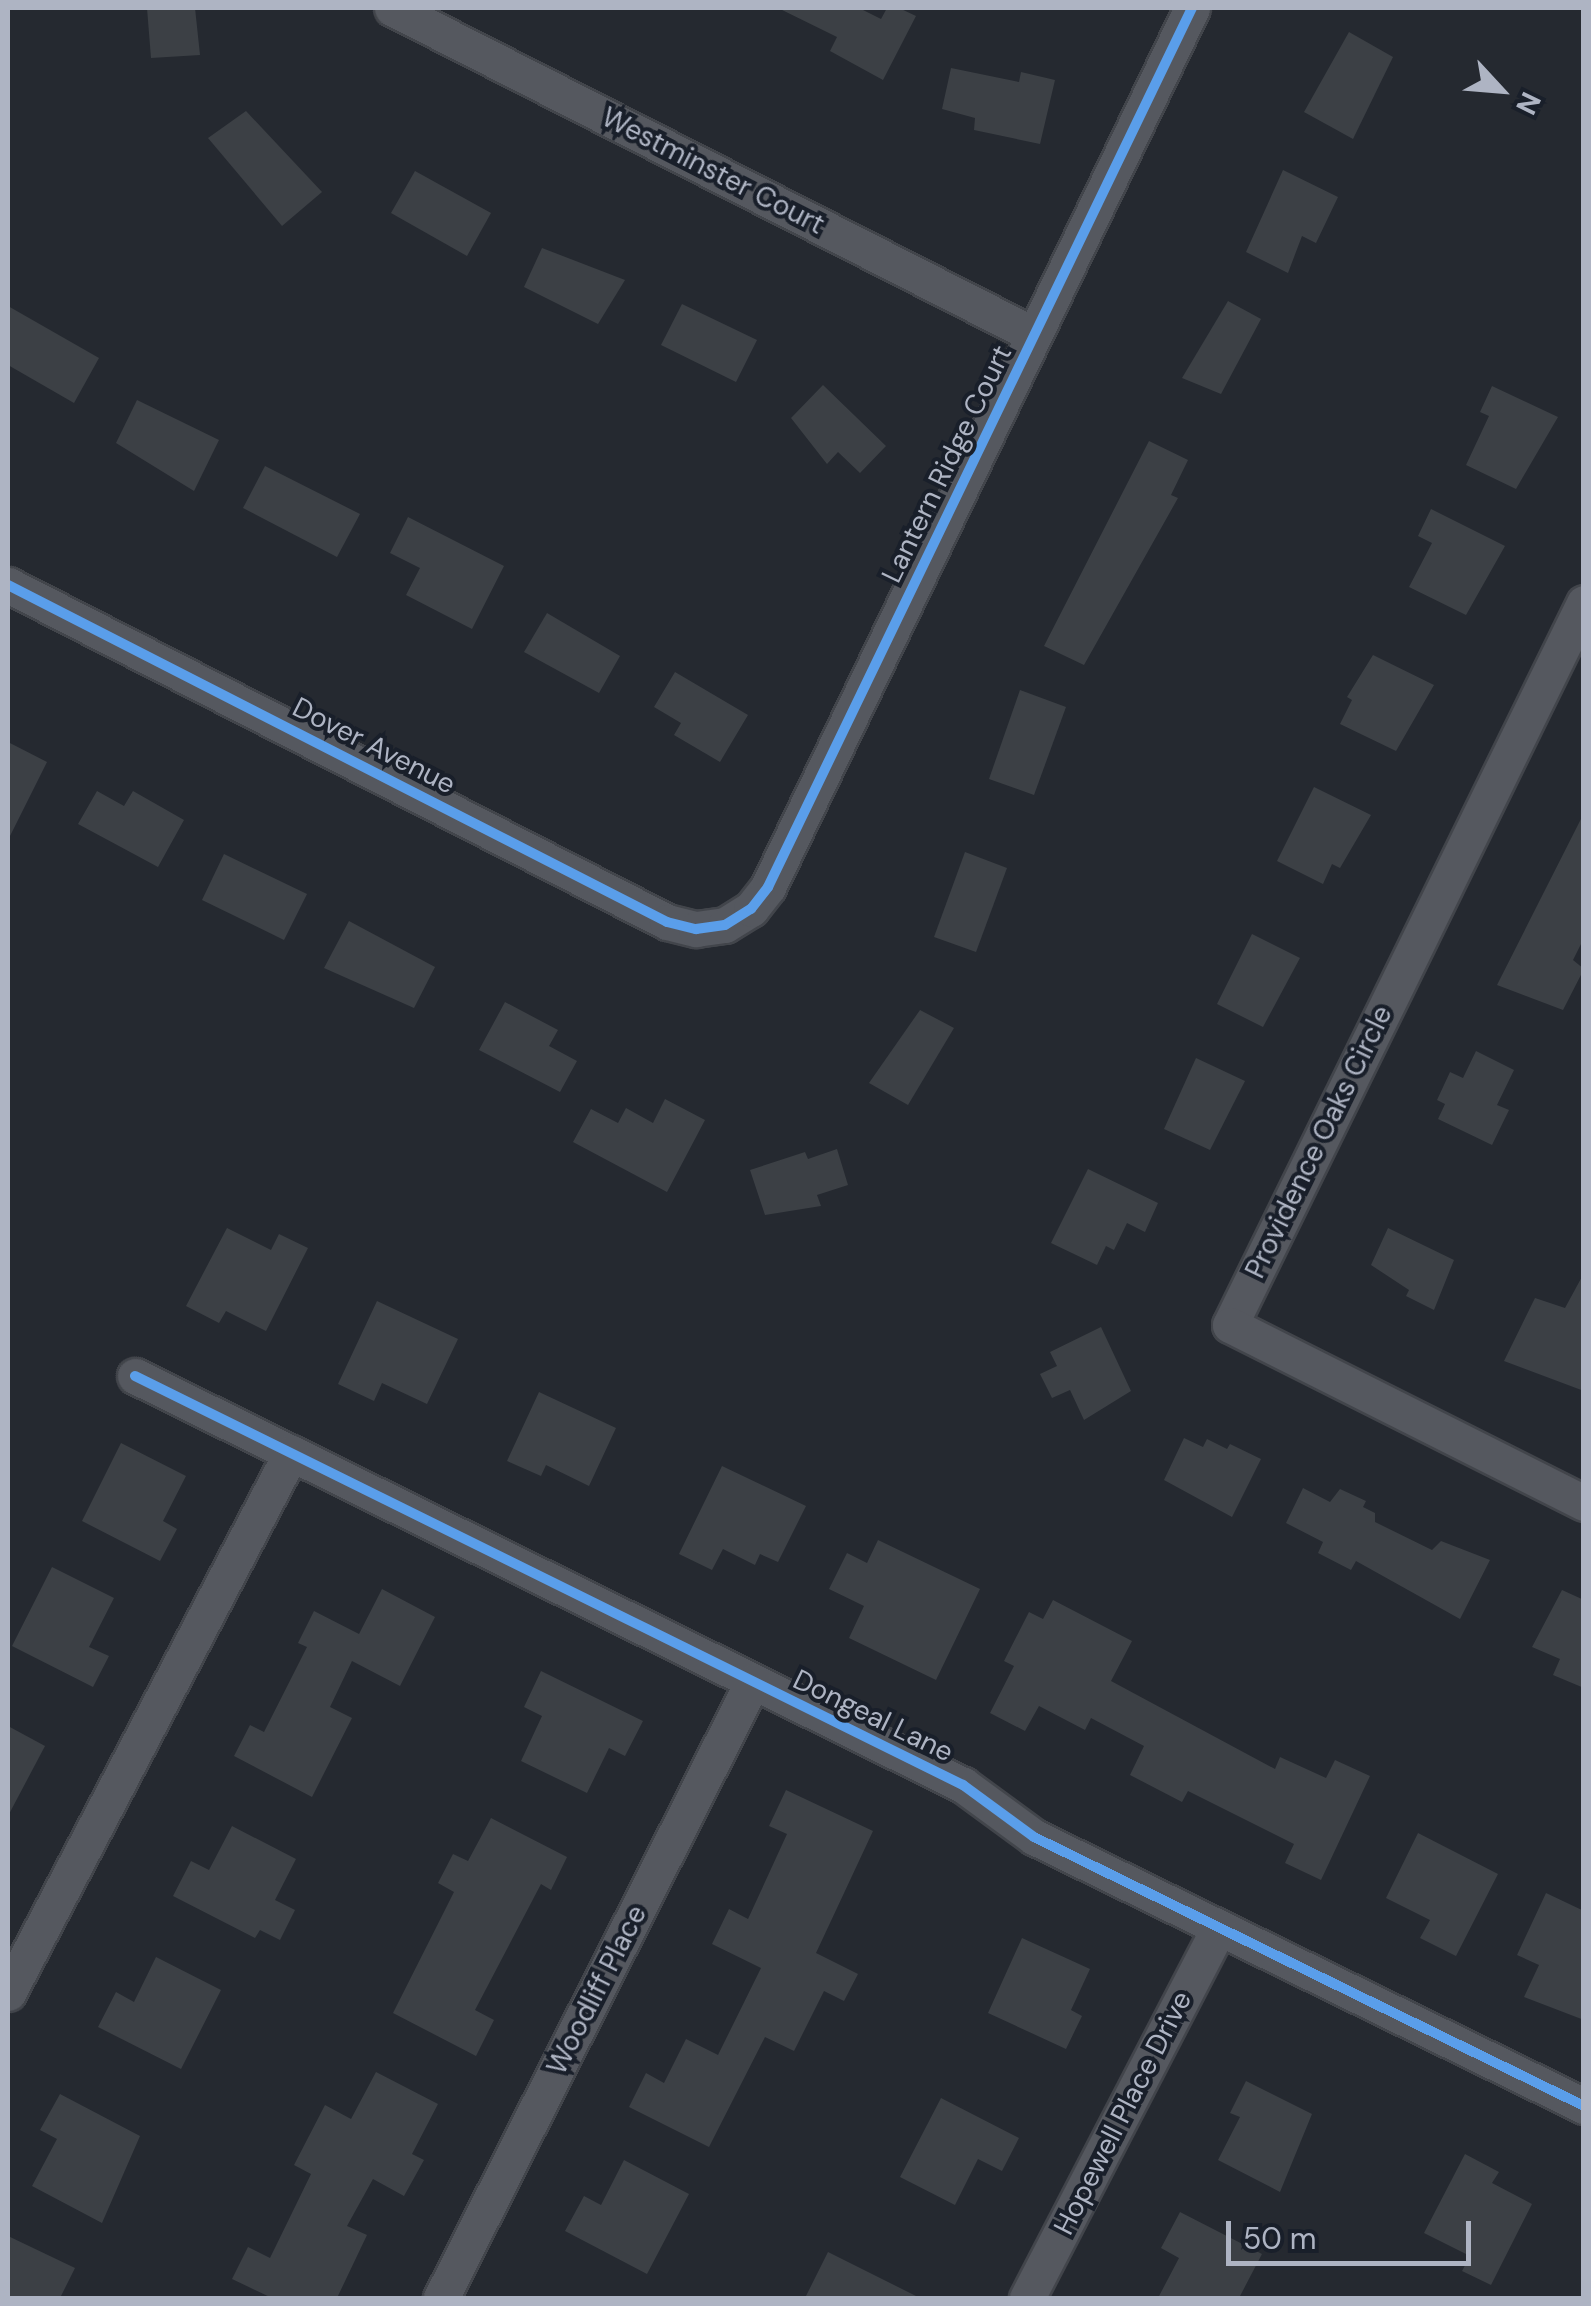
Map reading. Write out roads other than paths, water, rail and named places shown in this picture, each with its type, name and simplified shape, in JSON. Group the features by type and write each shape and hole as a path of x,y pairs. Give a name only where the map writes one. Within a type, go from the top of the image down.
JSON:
{"street":[{"name":"Westminster Court","path":"392,8 1034,336"},
{"name":"Lantern Ridge Court","path":"724,925 751,910 768,887 1192,8"},
{"name":"Dover Avenue","path":"8,585 668,922 696,929 724,925"},
{"name":"Providence Oaks Circle","path":"1584,603 1230,1325 1584,1503"},
{"name":"Dongeal Lane","path":"135,1376 963,1785 1034,1837 1584,2106"},
{"path":"8,1994 291,1453"},
{"name":"Woodliff Place","path":"440,2298 753,1682"},
{"name":"Hopewell Place Drive","path":"1027,2298 1219,1928"}]}
